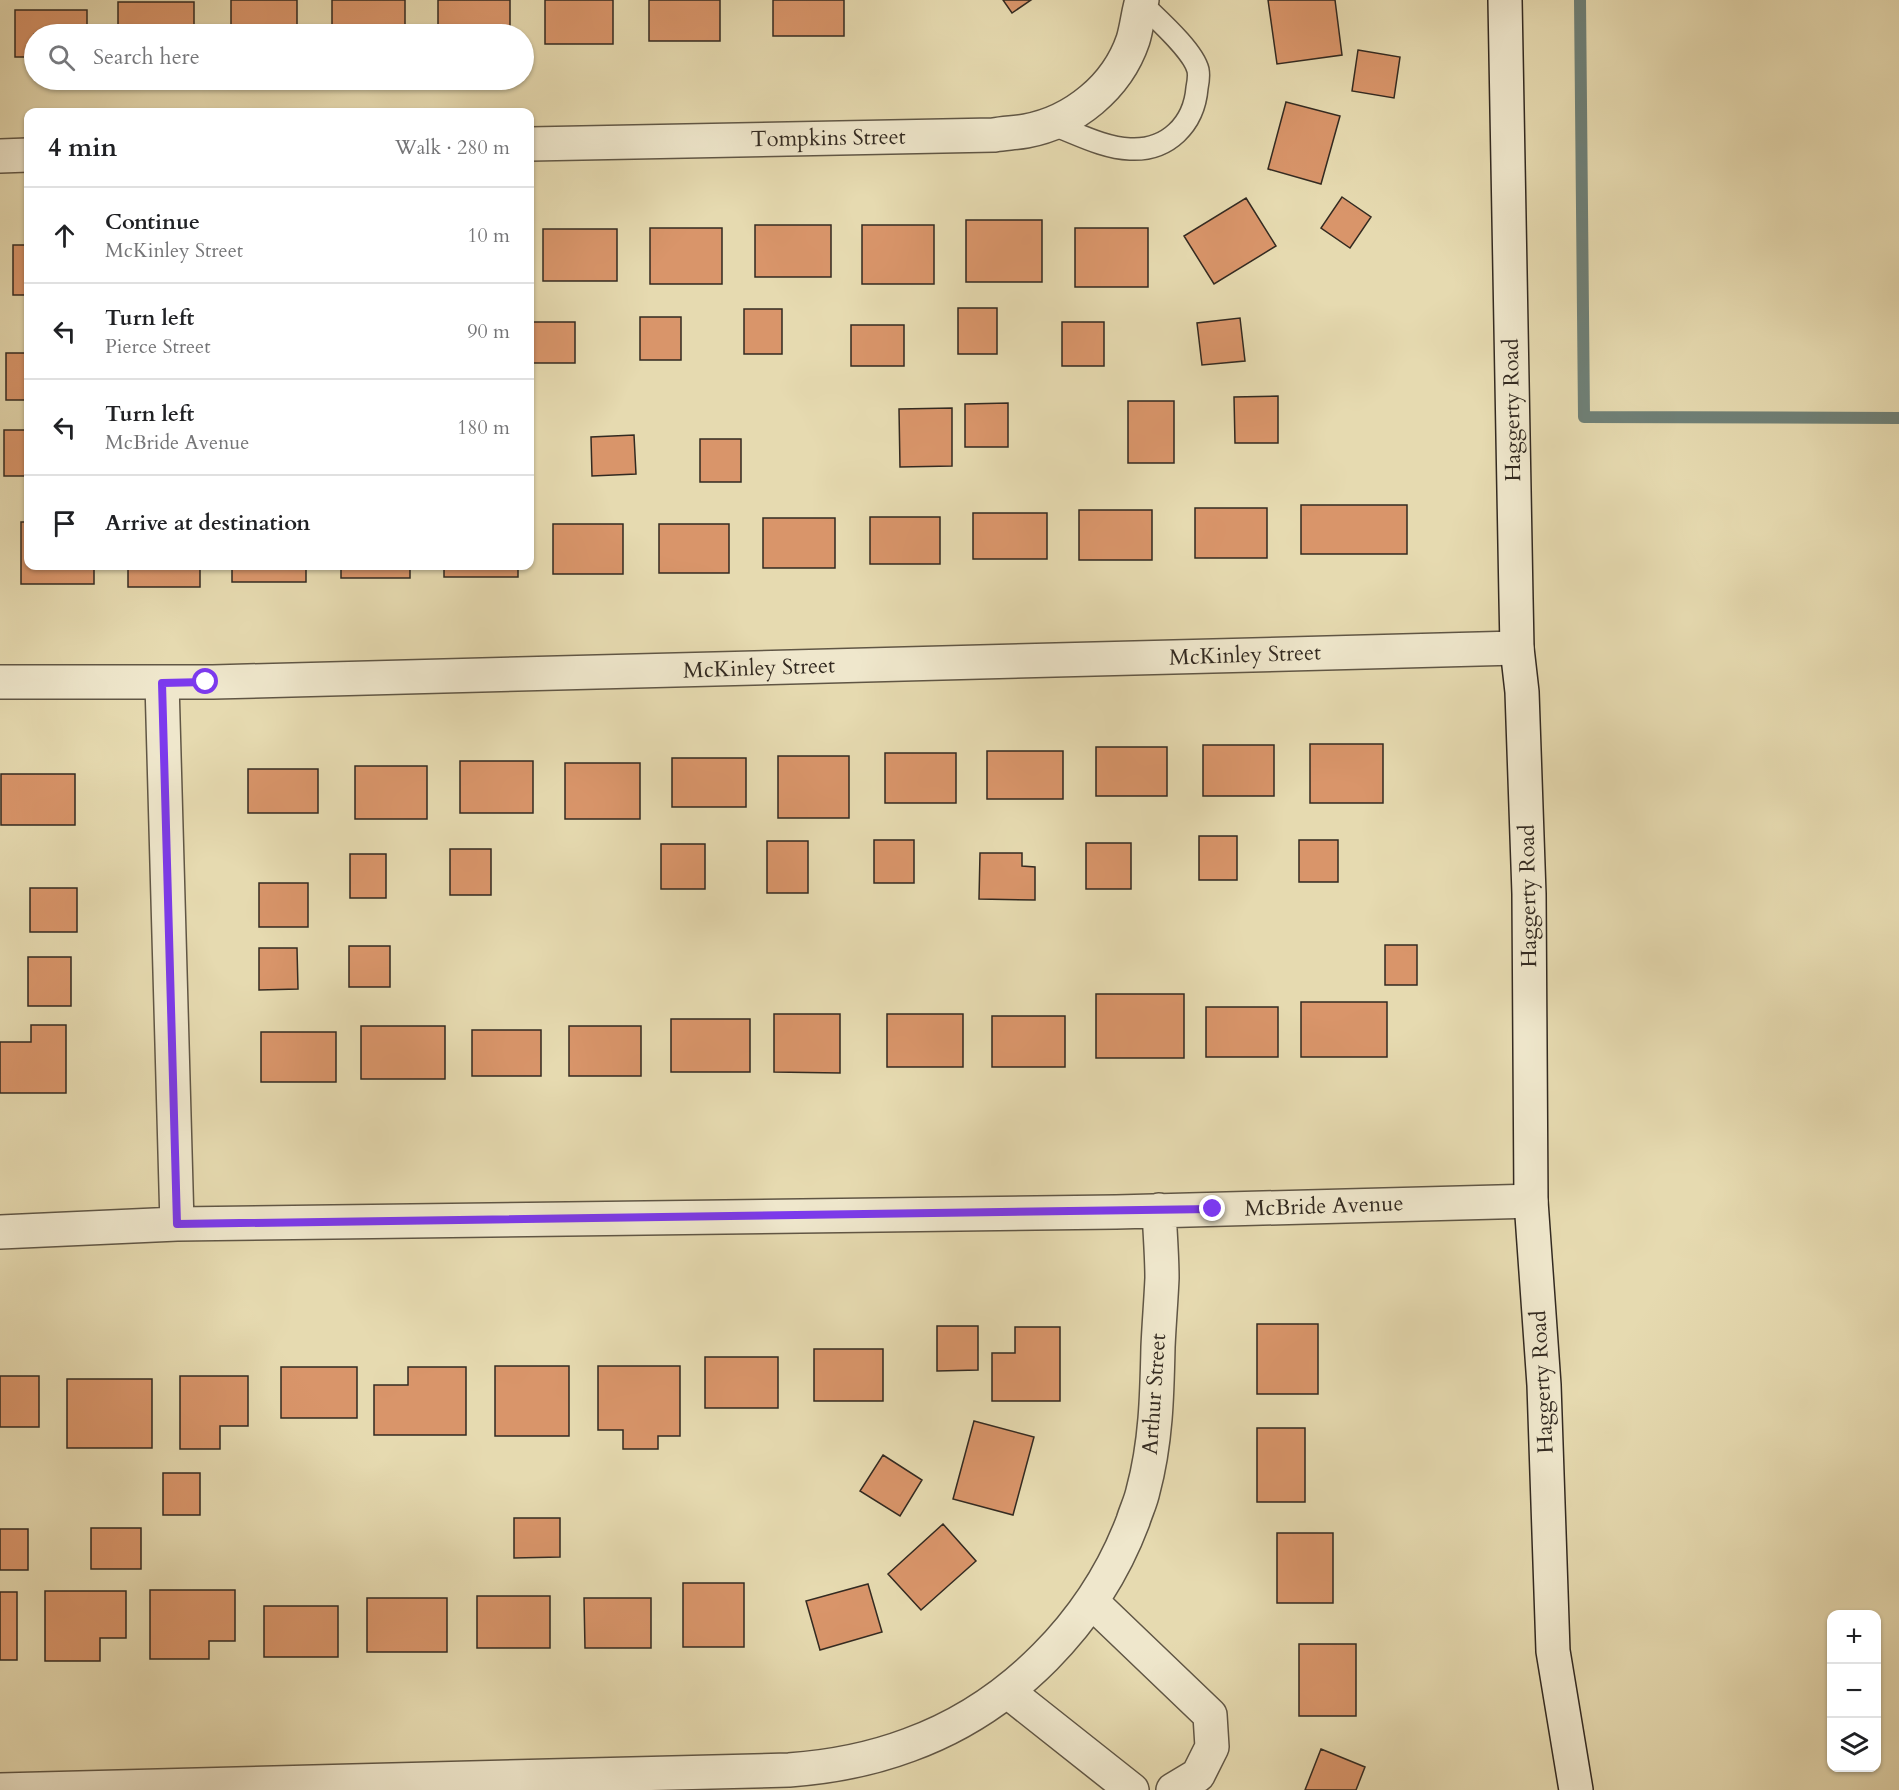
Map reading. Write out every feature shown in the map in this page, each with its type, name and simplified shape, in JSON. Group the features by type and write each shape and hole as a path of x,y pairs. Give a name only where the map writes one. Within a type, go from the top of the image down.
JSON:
{"street":[{"name":"Haggerty Road","path":"1505,0 1517,648 1522,692 1529,894 1531,1201 1544,1385 1553,1651 1576,1790"},
{"name":"Tompkins Street","path":"534,144 994,135 1026,131 1051,124 1074,113 1101,92 1118,71 1132,41 1142,2"},
{"path":"0,156 24,155"},
{"name":"McKinley Street","path":"0,682 162,683 1517,648"},
{"path":"162,683 177,1224"},
{"name":"McBride Avenue","path":"0,1232 177,1224 1159,1210 1531,1201"},
{"name":"Arthur Street","path":"0,1790 820,1768 871,1758 910,1745 955,1724 1007,1691 1049,1654 1092,1602 1122,1549 1143,1492 1156,1426 1162,1277 1159,1210"},
{"path":"1092,1602 1210,1715 1212,1747 1203,1766 1198,1775 1173,1790"},
{"path":"1007,1691 1132,1790"}],"lane":[{"path":"1051,124 1110,146 1131,149 1153,147 1170,139 1187,121 1194,110 1198,70 1183,45 1142,2"}],"building":[{"path":"231,0 297,0 297,24 231,24"},
{"path":"332,0 405,0 405,24 332,24"},
{"path":"438,0 510,0 510,24 438,24"},
{"path":"545,0 613,0 613,44 545,44"},
{"path":"649,0 720,0 720,41 649,41"},
{"path":"773,0 844,0 844,36 773,36"},
{"path":"1003,0 1031,0 1012,13"},
{"path":"1268,0 1335,0 1342,55 1277,64"},
{"path":"118,2 194,2 194,24 118,24"},
{"path":"15,10 87,10 87,24 24,24 24,57 15,57"},
{"path":"1358,50 1400,57 1394,98 1352,91"},
{"path":"1286,102 1340,116 1321,184 1268,169"},
{"path":"1342,197 1371,217 1350,248 1321,228"},
{"path":"1246,198 1276,246 1214,284 1184,236"},
{"path":"966,220 1042,220 1042,282 966,282"},
{"path":"755,225 831,225 831,277 755,277"},
{"path":"862,225 934,225 934,284 862,284"},
{"path":"650,228 722,228 722,284 650,284"},
{"path":"1075,228 1148,228 1148,287 1075,287"},
{"path":"543,229 617,229 617,281 543,281"},
{"path":"13,245 24,245 24,295 13,295"},
{"path":"958,308 997,308 997,354 958,354"},
{"path":"744,309 782,309 782,354 744,354"},
{"path":"640,317 681,317 681,360 640,360"},
{"path":"1240,318 1245,361 1202,365 1197,323"},
{"path":"534,322 575,322 575,363 534,363"},
{"path":"1062,322 1104,322 1104,366 1062,366"},
{"path":"851,325 904,325 904,366 851,366"},
{"path":"6,353 24,353 24,400 6,400"},
{"path":"1278,396 1278,443 1235,443 1234,397"},
{"path":"1128,401 1174,401 1174,463 1128,463"},
{"path":"1008,403 1008,447 965,447 965,404"},
{"path":"952,408 952,466 900,467 899,409"},
{"path":"4,430 24,430 24,476 4,476"},
{"path":"634,435 636,474 592,476 591,437"},
{"path":"700,439 741,439 741,482 700,482"},
{"path":"1301,505 1407,505 1407,554 1301,554"},
{"path":"1195,508 1267,508 1267,558 1195,558"},
{"path":"1079,510 1152,510 1152,560 1079,560"},
{"path":"973,513 1047,513 1047,559 973,559"},
{"path":"870,517 940,517 940,564 870,564"},
{"path":"763,518 835,518 835,568 763,568"},
{"path":"21,522 24,522 24,570 94,570 94,584 21,584"},
{"path":"553,524 623,524 623,574 553,574"},
{"path":"659,524 729,524 729,573 659,573"},
{"path":"128,570 200,570 200,587 128,587"},
{"path":"232,570 306,570 306,582 232,582"},
{"path":"341,570 410,570 410,578 341,578"},
{"path":"444,570 518,570 518,577 444,577"},
{"path":"1310,744 1383,744 1383,803 1310,803"},
{"path":"1203,745 1274,745 1274,796 1203,796"},
{"path":"1096,747 1167,747 1167,796 1096,796"},
{"path":"987,751 1063,751 1063,799 987,799"},
{"path":"885,753 956,753 956,803 885,803"},
{"path":"778,756 849,756 849,818 778,818"},
{"path":"672,758 746,758 746,807 672,807"},
{"path":"460,761 533,761 533,813 460,813"},
{"path":"565,763 640,763 640,819 565,819"},
{"path":"355,766 427,766 427,819 355,819"},
{"path":"248,769 318,769 318,813 248,813"},
{"path":"1,774 75,774 75,825 1,825"},
{"path":"1199,836 1237,836 1237,880 1199,880"},
{"path":"874,840 914,840 914,883 874,883"},
{"path":"1299,840 1338,840 1338,882 1299,882"},
{"path":"767,841 808,841 808,893 767,893"},
{"path":"1086,843 1131,843 1131,889 1086,889"},
{"path":"661,844 705,844 705,889 661,889"},
{"path":"450,849 491,849 491,895 450,895"},
{"path":"980,853 1022,853 1022,866 1035,867 1035,900 979,899"},
{"path":"350,854 386,854 386,898 350,898"},
{"path":"259,883 308,883 308,927 259,927"},
{"path":"30,888 77,888 77,932 30,932"},
{"path":"1385,945 1417,945 1417,985 1385,985"},
{"path":"349,946 390,946 390,987 349,987"},
{"path":"259,948 297,948 298,989 259,990"},
{"path":"28,957 71,957 71,1006 28,1006"},
{"path":"1096,994 1184,994 1184,1058 1096,1058"},
{"path":"1301,1002 1387,1002 1387,1057 1301,1057"},
{"path":"1206,1007 1278,1007 1278,1057 1206,1057"},
{"path":"774,1014 840,1014 840,1073 774,1072"},
{"path":"887,1014 963,1014 963,1067 887,1067"},
{"path":"992,1016 1065,1016 1065,1067 992,1067"},
{"path":"671,1019 750,1019 750,1072 671,1072"},
{"path":"31,1025 66,1025 66,1093 0,1093 0,1042 31,1042"},
{"path":"361,1026 445,1026 445,1079 361,1079"},
{"path":"569,1026 641,1026 641,1076 569,1076"},
{"path":"472,1030 541,1030 541,1076 472,1076"},
{"path":"261,1032 336,1032 336,1082 261,1082"},
{"path":"1257,1324 1318,1324 1318,1394 1257,1394"},
{"path":"937,1326 978,1326 978,1370 937,1371"},
{"path":"1015,1327 1060,1327 1060,1401 992,1401 992,1353 1015,1353"},
{"path":"814,1349 883,1349 883,1401 814,1401"},
{"path":"705,1357 778,1357 778,1408 705,1408"},
{"path":"495,1366 569,1366 569,1436 495,1436"},
{"path":"598,1366 680,1366 680,1436 658,1436 658,1449 623,1449 623,1430 598,1430"},
{"path":"281,1367 357,1367 357,1418 281,1418"},
{"path":"408,1367 466,1367 466,1435 374,1435 374,1385 408,1385"},
{"path":"0,1376 39,1376 39,1427 0,1427"},
{"path":"180,1376 248,1376 248,1426 220,1426 220,1449 180,1449"},
{"path":"67,1379 152,1379 152,1448 67,1448"},
{"path":"974,1421 1034,1437 1013,1515 953,1499"},
{"path":"1257,1428 1305,1428 1305,1502 1257,1502"},
{"path":"883,1455 922,1480 900,1516 860,1491"},
{"path":"163,1473 200,1473 200,1515 163,1515"},
{"path":"514,1518 560,1518 560,1557 514,1558"},
{"path":"943,1524 976,1561 921,1610 888,1574"},
{"path":"91,1528 141,1528 141,1569 91,1569"},
{"path":"0,1529 28,1529 28,1570 0,1570"},
{"path":"1277,1533 1333,1533 1333,1603 1277,1603"},
{"path":"683,1583 744,1583 744,1647 683,1647"},
{"path":"868,1584 882,1632 820,1650 806,1601"},
{"path":"150,1590 235,1590 235,1641 209,1641 209,1659 150,1659"},
{"path":"45,1591 126,1591 126,1638 100,1638 100,1661 45,1661"},
{"path":"0,1592 17,1592 17,1660 0,1660"},
{"path":"477,1596 550,1596 550,1648 477,1648"},
{"path":"367,1598 447,1598 447,1652 367,1652"},
{"path":"584,1598 651,1598 651,1648 585,1648"},
{"path":"264,1606 338,1606 338,1657 264,1657"},
{"path":"1299,1644 1356,1644 1356,1716 1299,1716"},
{"path":"1321,1749 1365,1767 1356,1790 1305,1790"}],"waterway":[{"path":"1580,0 1584,417 1899,418"}],"route":[{"path":"206,682 162,683 177,1224 1213,1209"}]}
